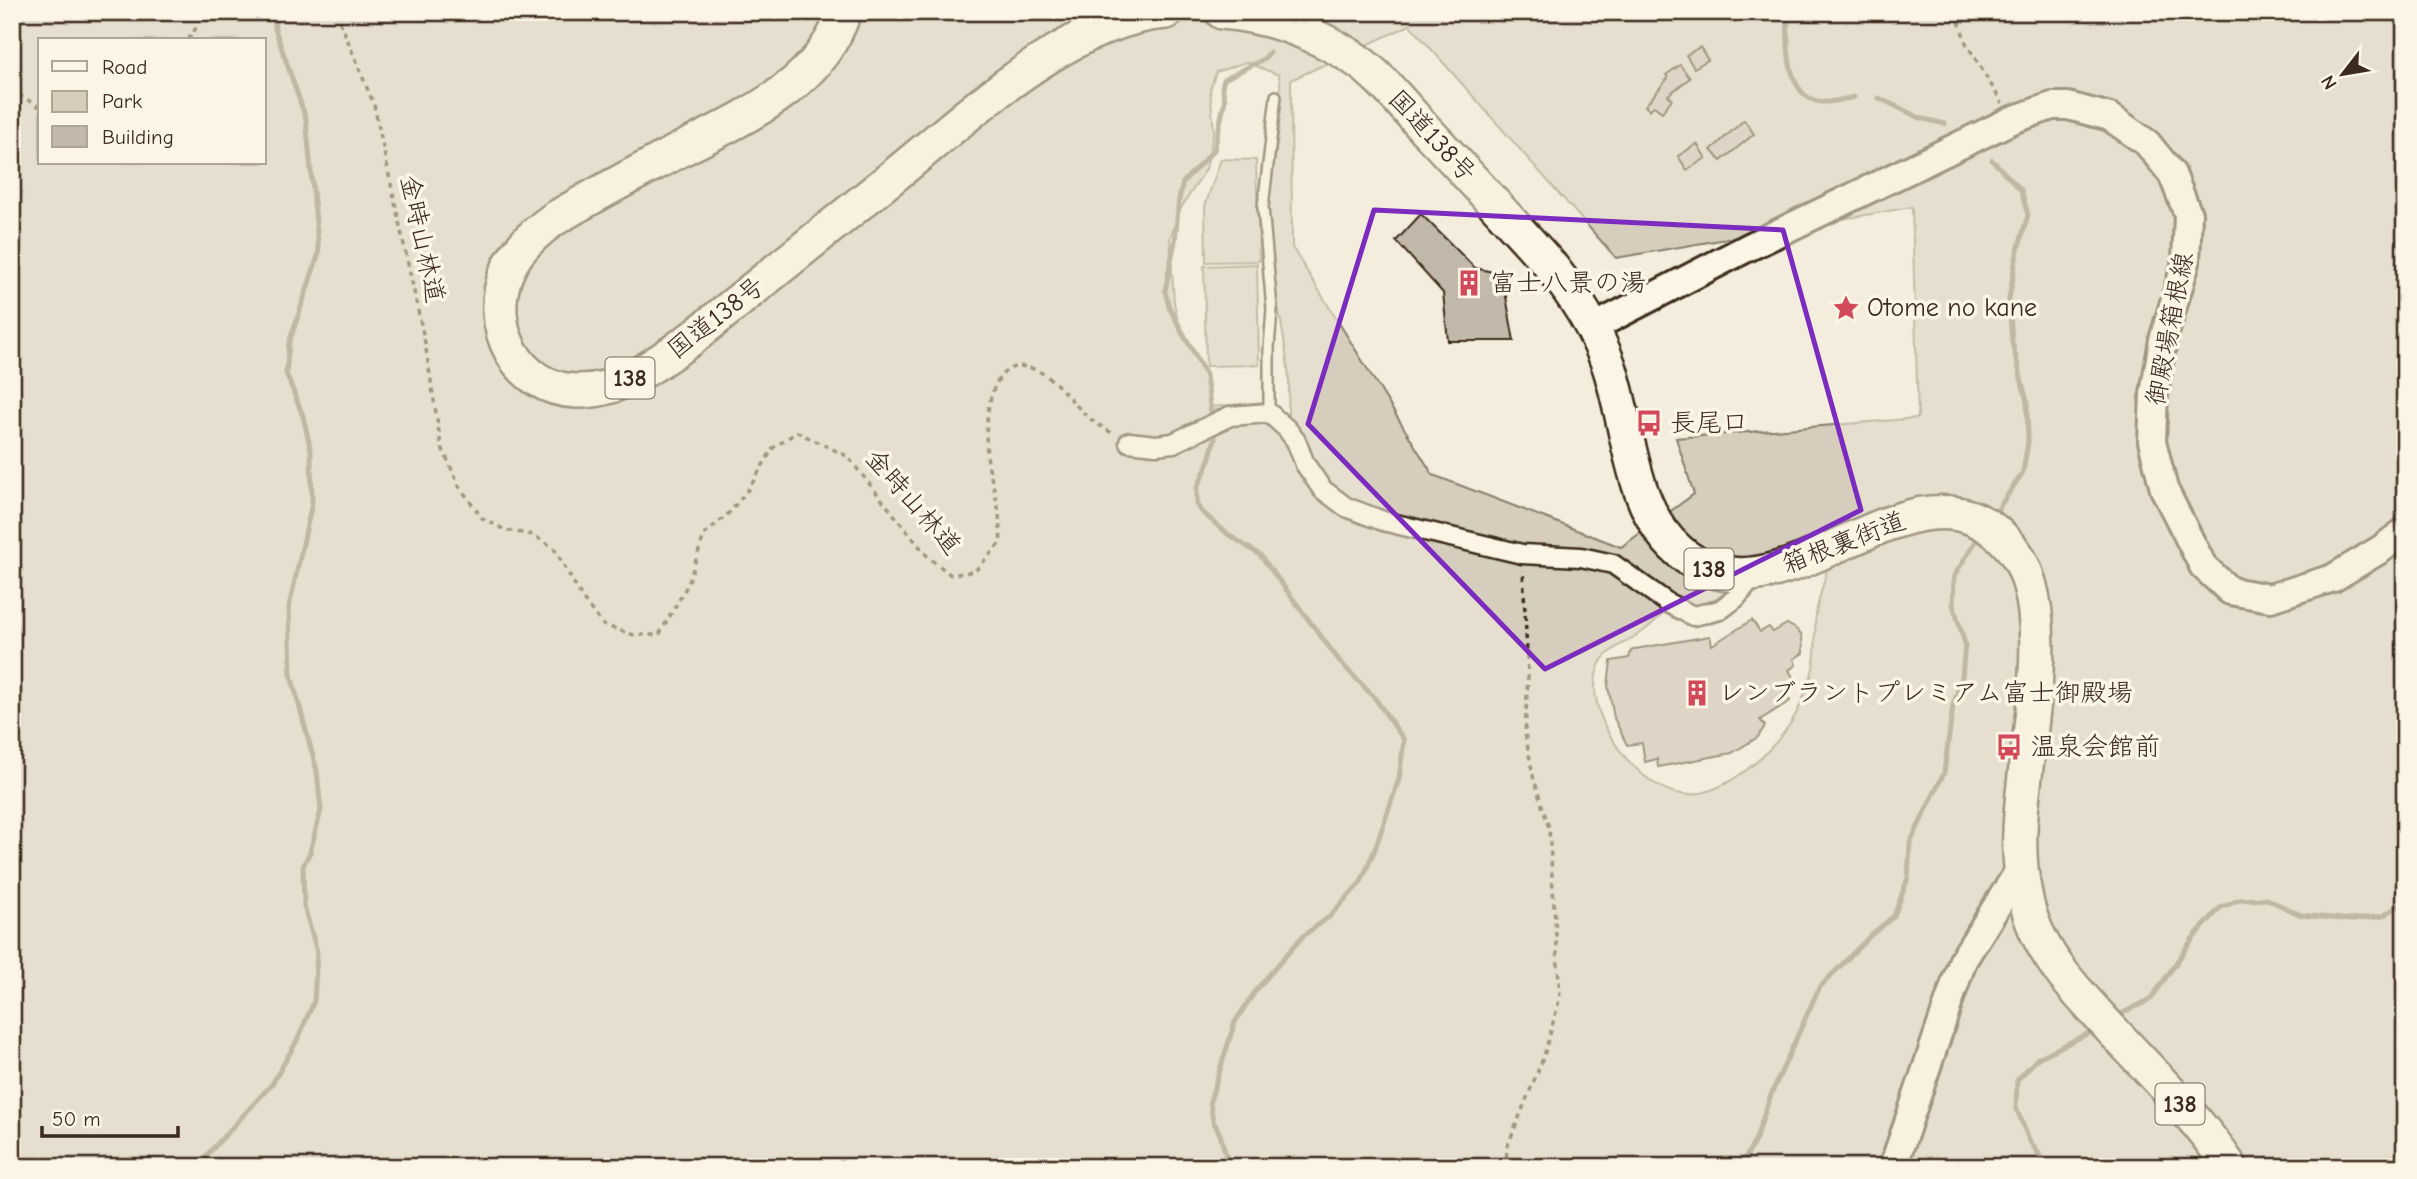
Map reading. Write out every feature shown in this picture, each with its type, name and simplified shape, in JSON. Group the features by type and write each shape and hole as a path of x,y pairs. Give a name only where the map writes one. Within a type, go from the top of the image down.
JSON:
{"highway":[{"name":"国道138号","path":"844,12 830,43 814,64 788,88 740,118 554,219 534,233 518,251 506,272 499,297 499,318 504,340 515,359 530,374 551,386 576,391 602,388 626,381 655,365 691,340 1005,86 1080,39 1118,23 1166,12"},
{"name":"国道138号","path":"1222,12 1280,23 1320,38 1354,58 1386,86 1550,265 1594,327"},
{"name":"箱根裏街道","path":"1594,327 1610,368 1647,507 1661,532 1679,552 1704,568 1728,574 1755,574 1782,569 1869,531 1928,512 1956,513 1986,526 2012,548 2025,569 2033,593 2037,621 2037,653 2020,830 2020,869 2027,905 2056,966 2200,1126 2230,1167"}],"main road":[{"name":"御殿場箱根線","path":"1594,327 1747,248 2012,120 2052,106 2068,106 2110,117 2147,143 2172,173 2188,214 2186,262 2163,340 2154,394 2152,440 2164,489 2203,566 2230,591 2270,598 2333,578 2405,531"},
{"path":"1894,1167 1963,960 2020,869"}],"street":[{"path":"1129,442 1156,445 1173,443 1230,416 1269,413 1296,441 1305,464 1322,489 1346,507 1411,529 1522,554 1581,557 1613,564 1668,603 1693,615 1720,610 1736,598 1755,574"}],"lane":[{"path":"1269,413 1272,309 1263,207 1276,96"}],"path":[{"path":"189,38 201,22 202,12"},
{"name":"金時山林道","path":"336,12 374,105 425,343 441,445 459,486 482,519 505,530 533,535 554,548 584,601 603,625 634,635 659,635 688,584 704,535 729,513 750,487 773,449 797,432 847,456 928,557 951,575 975,571 1001,542 986,432 994,386 1004,370 1019,365 1038,370 1089,418 1129,442"},
{"path":"1956,12 1966,43 2012,120"},
{"path":"12,87 38,106"},
{"path":"1506,1167 1507,1147 1544,1056 1560,997 1549,828 1533,776 1525,733 1528,675 1522,554"}],"highlighted area":[{"path":"1374,210 1783,230 1861,510 1545,669 1308,424"}],"green space":[{"path":"12,12 2405,12 2405,1167 12,1167","holes":["1410,25 1616,258 1912,207 1918,418 1676,438 1694,494 1621,547 1433,475 1292,247 1291,80","1246,62 1279,75 1279,131 1268,224 1271,263 1289,379 1288,422 1275,408 1263,402 1210,407 1202,365 1180,333 1174,302 1170,238 1181,208 1206,169 1214,130 1210,90 1216,72","1827,568 1816,614 1813,668 1797,712 1777,741 1746,770 1711,790 1693,794 1676,793 1643,775 1615,743 1597,705 1595,686 1598,668 1605,656 1645,630 1666,611 1694,622 1716,623 1733,614 1760,588 1772,590"]},
{"path":"1221,159 1256,160 1259,261 1206,262 1205,206"},
{"path":"1257,264 1259,365 1206,366 1204,266"}],"building":[{"path":"1700,47 1708,60 1694,68 1686,55"},
{"path":"1680,65 1690,78 1668,95 1672,99 1662,112 1654,106 1649,110 1645,106 1668,78 1666,75"},
{"path":"1744,120 1754,134 1721,161 1711,150"},
{"path":"1697,144 1706,158 1687,170 1678,156"},
{"name":"富士八景の湯","path":"1421,214 1475,268 1502,274 1514,341 1448,341 1443,293 1396,241"},
{"name":"レンブラントプレミアム富士御殿場","path":"1752,620 1760,632 1769,627 1773,632 1787,624 1802,636 1803,653 1794,659 1796,665 1789,670 1795,681 1782,688 1790,701 1760,720 1765,726 1758,737 1732,753 1658,767 1657,759 1645,762 1642,743 1627,745 1614,718 1608,686 1611,661 1629,658 1631,651 1635,649 1710,636 1712,645"}],"waterway":[{"path":"196,1167 272,1084 298,1039 314,1001 317,952 304,906 303,866 310,852 321,810 317,771 291,675 289,607 312,503 311,451 303,416 286,373 289,343 319,253 306,119 275,29 274,12"},
{"path":"1788,12 1790,65 1800,90 1809,98 1821,102 1854,97"},
{"path":"1212,419 1206,375 1169,307 1165,291 1175,241 1179,199 1183,182 1214,150 1225,100 1222,87 1224,79 1264,59 1270,52"},
{"path":"1879,98 1920,118 1945,124"},
{"path":"1992,160 2021,190 2028,215 2017,253 2009,299 2012,342 2027,402 2028,442 2023,472 1992,518"},
{"path":"1213,429 1215,438 1208,464 1197,488 1197,504 1202,512 1229,535 1260,555 1341,663 1374,697 1404,740 1399,779 1361,882 1329,917 1303,936 1256,990 1235,1022 1210,1101 1213,1121 1226,1156 1224,1167"},
{"path":"1740,1167 1755,1141 1770,1097 1819,988 1871,935 1894,916 1908,878 1910,843 1944,773 1953,706 1962,677 1965,644 1953,604 1954,576 1978,538"},
{"path":"2115,1017 2151,999 2194,937 2220,908 2239,900 2267,899 2301,915 2352,920 2383,916 2405,901"},
{"path":"2048,1167 2029,1140 2016,1107 2017,1080 2038,1058 2095,1030"}],"place":[{"name":"富士八景の湯","path":"1469,283"},
{"name":"Otome no kane","path":"1846,308"},
{"name":"長尾口","path":"1649,423"},
{"name":"レンブラントプレミアム富士御殿場","path":"1697,693"},
{"name":"温泉会館前","path":"2009,747"}]}
